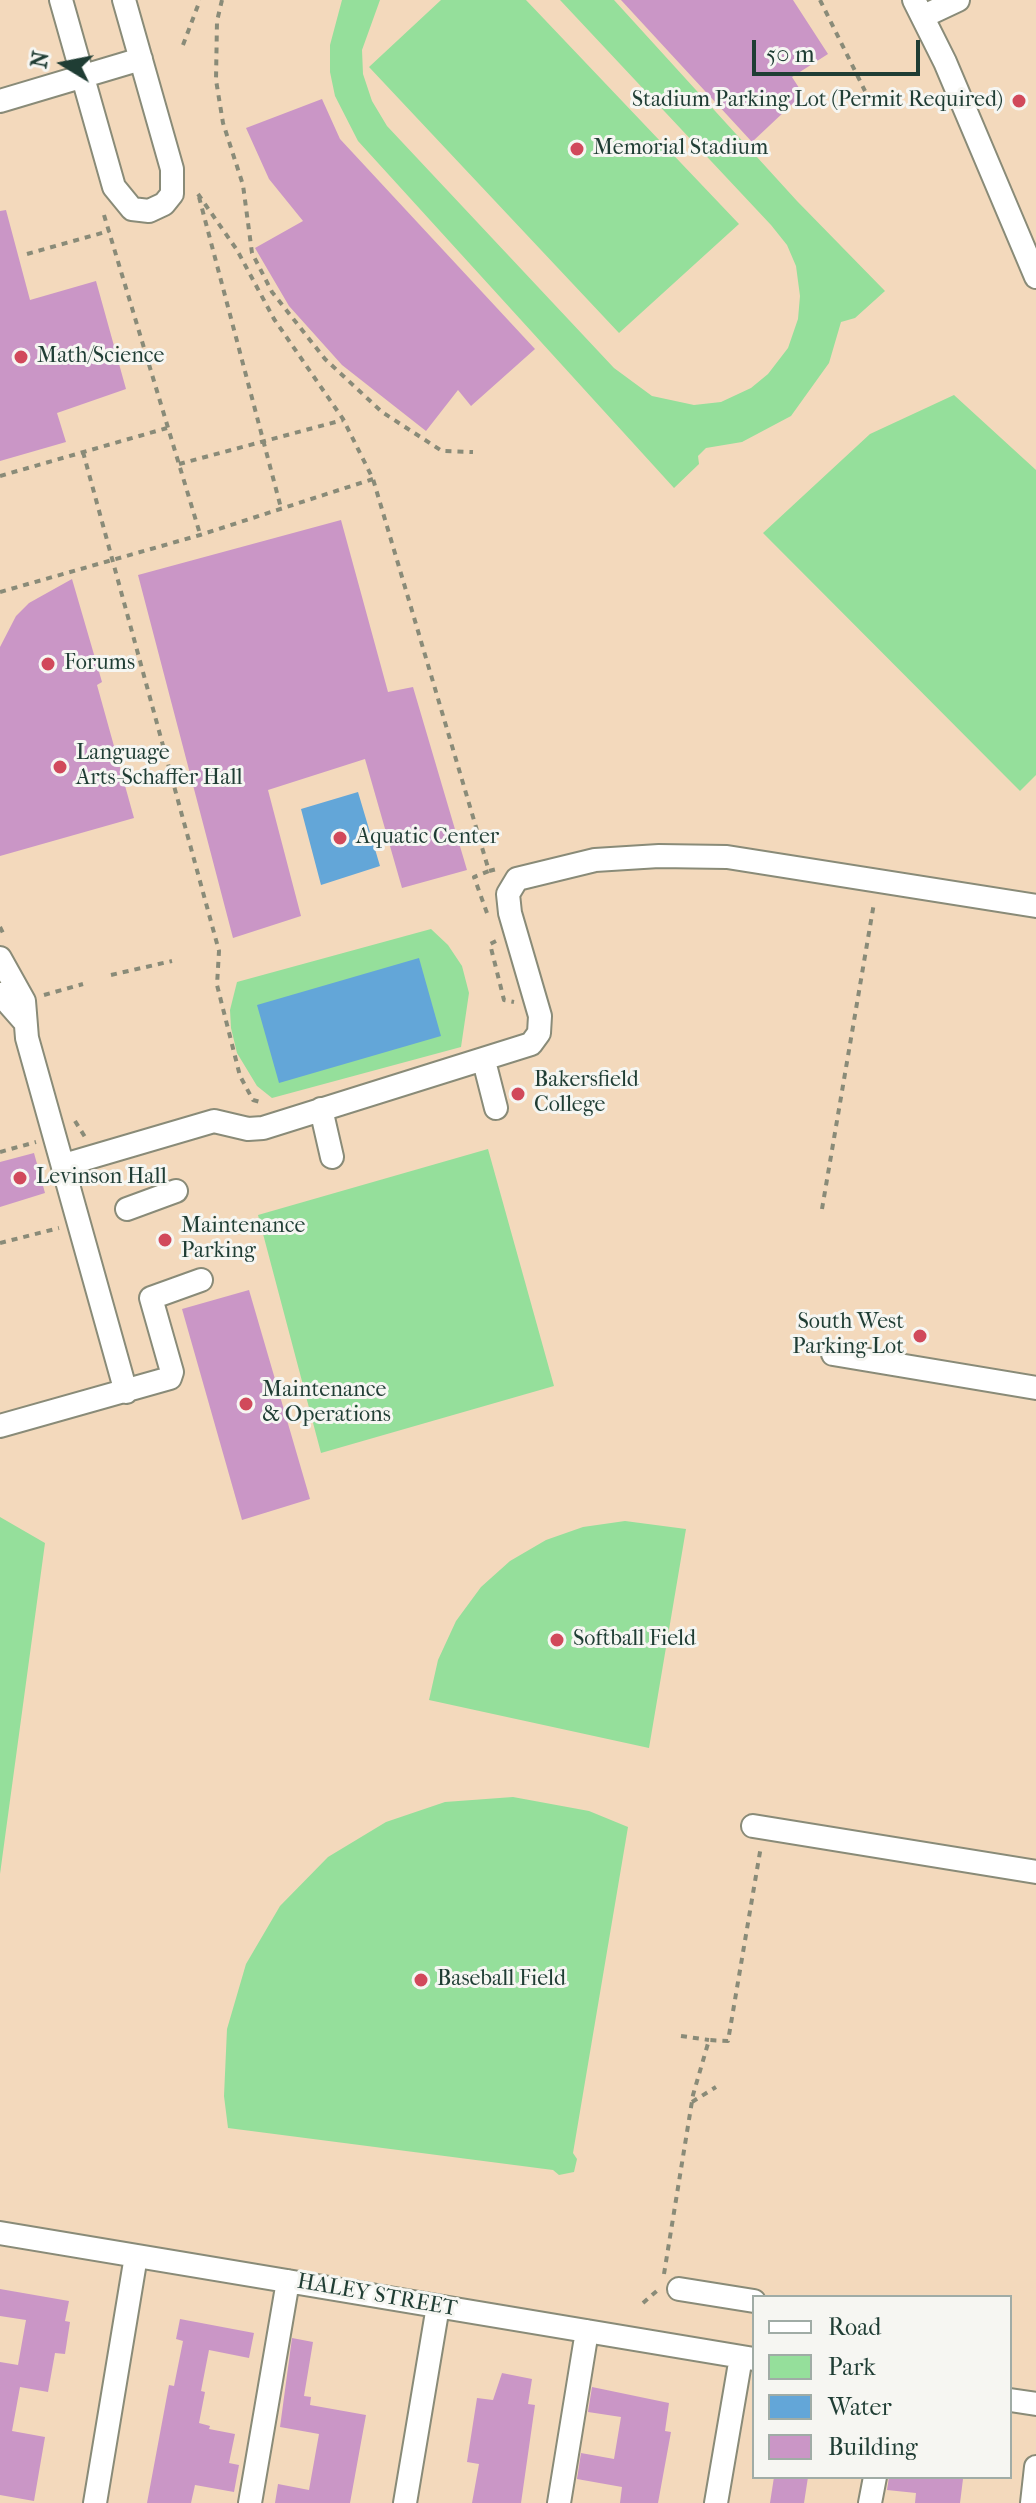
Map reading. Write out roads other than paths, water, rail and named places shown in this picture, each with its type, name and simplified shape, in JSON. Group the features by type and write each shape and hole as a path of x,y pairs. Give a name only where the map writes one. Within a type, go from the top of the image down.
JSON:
{"street":[{"path":"61,0 114,187 132,209 149,211 164,204 172,194 174,181 124,0"},
{"path":"958,0 919,8 1036,277"},
{"path":"0,101 141,59"},
{"path":"64,1165 214,1121 248,1129 263,1128 531,1044 539,1033 540,1016 510,913 508,894 517,879 595,860 659,856 727,857 1036,906"},
{"path":"0,958 24,1001 23,1020 126,1392"},
{"path":"0,994 23,1020"},
{"path":"484,1061 496,1108"},
{"path":"321,1109 332,1157"},
{"path":"127,1209 176,1191"},
{"path":"0,1426 170,1378 172,1372 151,1298 201,1280"},
{"path":"833,1354 1036,1388"},
{"path":"759,1827 1036,1872"},
{"name":"HALEY STREET","path":"0,2233 747,2358"},
{"path":"95,2503 136,2256"},
{"path":"250,2503 288,2281"},
{"path":"679,2289 752,2301"},
{"path":"405,2503 438,2306"},
{"path":"559,2503 587,2331"},
{"path":"716,2503 747,2358"},
{"path":"1012,2400 1036,2404"},
{"path":"1032,2503 1036,2467"},
{"path":"870,2503 875,2479"}],"water":[{"name":"Aquatic Center","path":"358,792 380,866 321,885 301,809"},
{"path":"419,958 441,1036 279,1083 257,1005"}],"place":[{"name":"Stadium Parking Lot (Permit Required)","path":"1019,101"},
{"name":"Memorial Stadium","path":"577,149"},
{"name":"Math/Science","path":"21,357"},
{"name":"Forums","path":"48,664"},
{"name":"Language Arts-Schaffer Hall","path":"60,767"},
{"name":"Aquatic Center","path":"340,838"},
{"name":"Bakersfield College","path":"518,1094"},
{"name":"Levinson Hall","path":"20,1178"},
{"name":"Maintenance Parking","path":"165,1240"},
{"name":"South West Parking Lot","path":"920,1336"},
{"name":"Maintenance & Operations","path":"246,1404"},
{"name":"Softball Field","path":"557,1640"},
{"name":"Baseball Field","path":"421,1980"}]}
